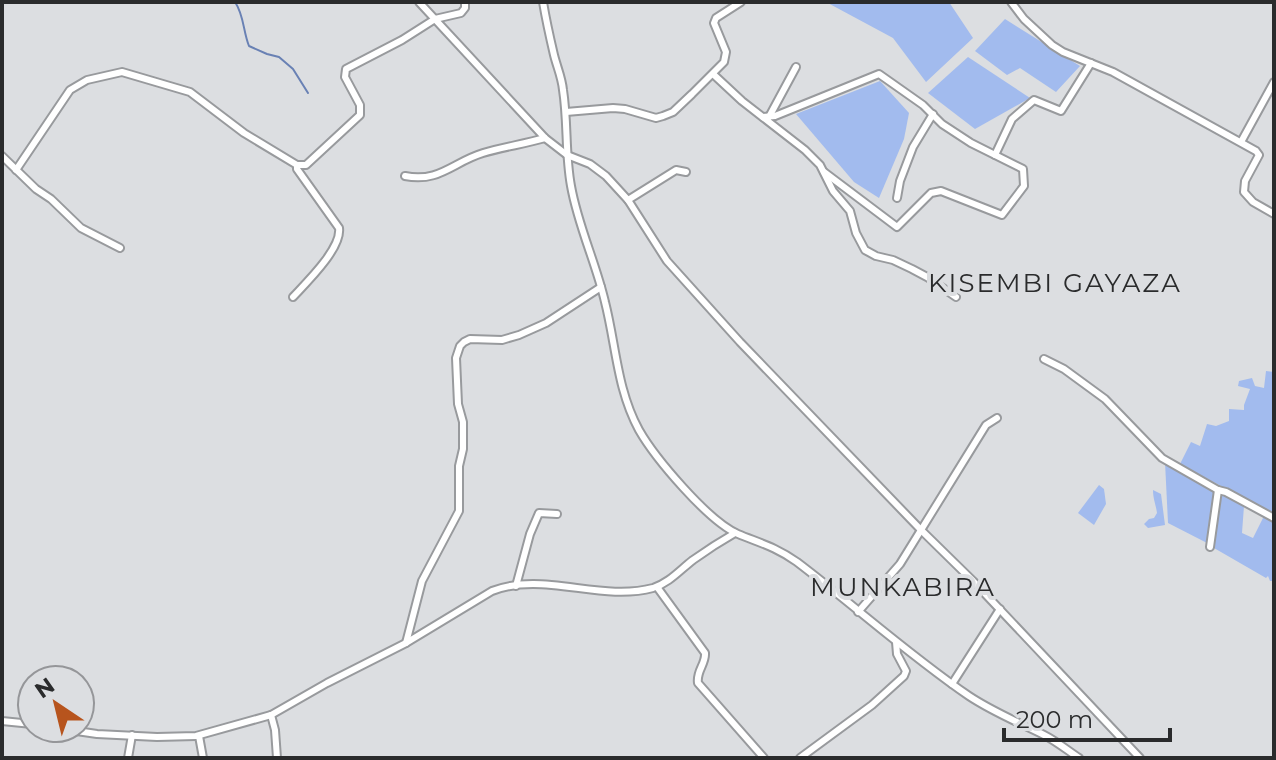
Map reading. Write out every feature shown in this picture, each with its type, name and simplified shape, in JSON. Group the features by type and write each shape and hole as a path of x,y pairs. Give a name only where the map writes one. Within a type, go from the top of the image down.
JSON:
{"street":[{"path":"419,2 545,138 567,155 590,164 606,176 628,200 667,261 740,342 1140,758"},
{"path":"16,170 70,90 87,80 122,72 190,92 244,133 297,165 306,165 360,115 360,105 345,77 346,69 435,19 461,13 465,2"},
{"path":"543,2 563,85 570,185 576,212 601,287 624,397 639,430 658,458 692,498 735,533 766,543 795,561 952,684 989,709 1047,736 1079,758"},
{"path":"566,112 613,108 656,118 673,112 724,62 727,55 714,23 716,18 741,2"},
{"path":"1011,2 1052,45 1063,52 1132,82 1256,151 1259,155 1245,181 1244,192 1253,202 1274,214"},
{"path":"995,155 1018,112 1034,100 1061,111 1091,63"},
{"path":"766,117 796,67"},
{"path":"713,74 820,165 833,191 850,211 865,250 912,269 956,297"},
{"path":"766,117 879,74 923,105 942,124 971,143 1023,169 1024,186 1002,215 941,191 931,193 897,227 882,211 824,172"},
{"path":"1241,142 1274,82"},
{"path":"897,198 913,147 933,114"},
{"path":"405,176 437,175 482,153 545,138"},
{"path":"2,156 81,228 120,248"},
{"path":"293,297 340,236 339,228 297,165"},
{"path":"628,200 676,170 686,172"},
{"path":"406,643 422,581 459,511 463,422 458,404 456,358 460,346 470,339 502,340 519,335 546,323 601,287"},
{"path":"1044,359 1105,399 1162,458 1274,518"},
{"path":"858,612 900,564 986,425 997,418"},
{"path":"1210,547 1218,490"},
{"path":"516,586 539,513 557,514"},
{"path":"96,734 199,736 271,715 406,643 492,591 533,584 627,591 657,587 735,533"},
{"path":"657,587 705,653 698,683 764,758"},
{"path":"952,684 1000,609"},
{"path":"800,758 872,705 904,676 906,671 897,654 896,642"},
{"path":"271,715 277,758"},
{"path":"128,758 132,735"},
{"path":"199,736 203,758"}],"shaded area":[{"path":"826,2 949,2 973,38 926,82 893,38"},
{"path":"1005,19 1080,66 1056,92 1020,68 1007,75 975,51"},
{"path":"968,57 1030,98 975,129 928,93"},
{"path":"880,81 909,113 904,139 879,198 854,182 796,114"},
{"path":"1266,371 1274,372 1274,515 1180,464 1191,442 1200,446 1207,424 1216,426 1229,421 1229,409 1244,410 1250,389 1238,386 1239,381 1252,378 1255,386 1264,388"},
{"path":"1165,462 1215,491 1209,544 1168,523"},
{"path":"1099,485 1104,489 1106,504 1094,525 1078,513"},
{"path":"1153,490 1161,494 1165,525 1148,528 1144,524 1157,513"},
{"path":"1222,493 1244,506 1242,533 1253,538 1264,516 1274,521 1274,581 1214,548 1219,496"}],"waterway":[{"path":"235,2 249,46 279,57 293,69 308,93"}],"district":[{"name":"KISEMBI GAYAZA","path":"1055,283"},
{"name":"MUNKABIRA","path":"903,587"}]}
